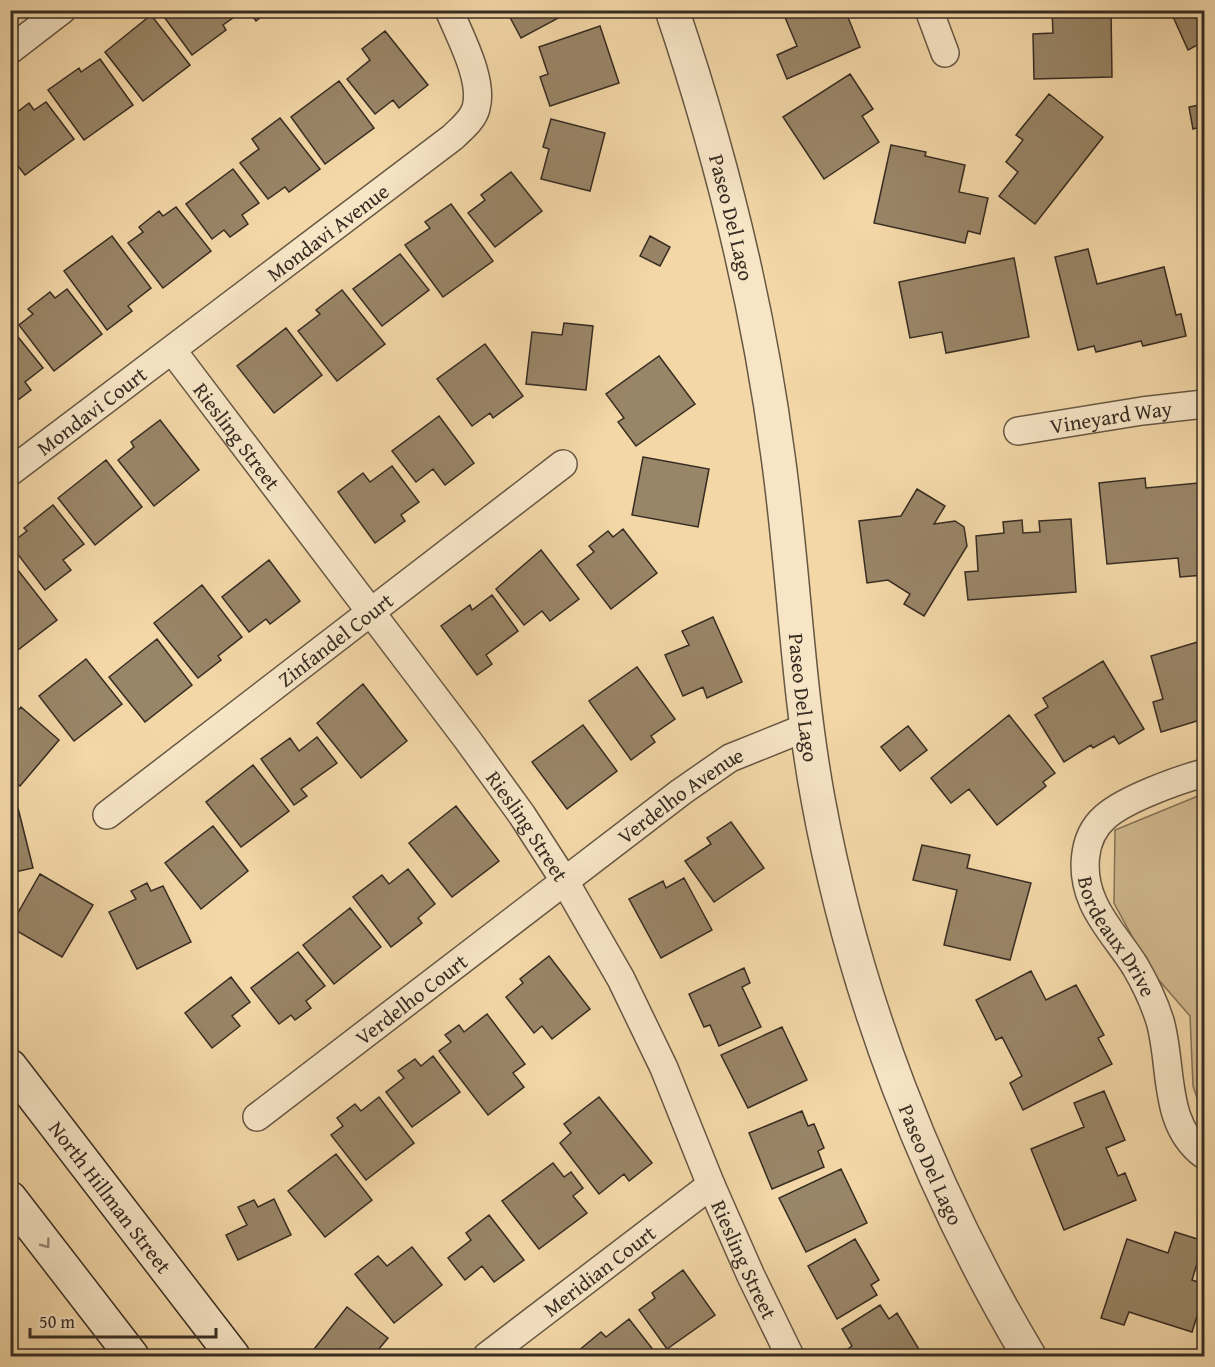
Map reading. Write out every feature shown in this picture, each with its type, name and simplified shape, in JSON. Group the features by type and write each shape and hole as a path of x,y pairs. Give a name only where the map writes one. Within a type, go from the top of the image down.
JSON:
{"street":[{"path":"10,50 62,10"},
{"name":"Mondavi Avenue","path":"172,350 453,137 468,122 476,109 477,89 473,68 449,10"},
{"name":"Paseo Del Lago","path":"672,10 708,122 741,251 766,376 788,530 797,643 807,727 835,879 858,966 885,1048 943,1192 988,1283 1029,1356"},
{"path":"929,10 945,53"},
{"name":"Mondavi Court","path":"10,472 172,350"},
{"name":"Riesling Street","path":"172,350 508,796 564,880 621,979 655,1048 711,1185 751,1276 790,1356"},
{"name":"Vineyard Way","path":"1018,431 1142,411 1204,404"},
{"name":"Zinfandel Court","path":"107,814 563,465"},
{"name":"Verdelho Avenue","path":"564,880 730,758 807,727"},
{"name":"Bordeaux Drive","path":"1204,773 1135,799 1104,818 1091,836 1084,856 1085,879 1093,902 1136,967 1160,1021 1175,1116 1183,1133 1204,1155"},
{"name":"Verdelho Court","path":"257,1117 564,880"},
{"name":"North Hillman Street","path":"10,1066 233,1356"},
{"name":"Meridian Court","path":"487,1356 711,1185"},
{"path":"10,1198 132,1356"}],"shaded area":[{"path":"1198,796 1204,808 1204,1118 1193,1086 1190,1016 1151,971 1114,903 1115,830"}],"building":[{"path":"159,10 233,10 237,15 223,25 226,30 192,55"},
{"path":"248,10 270,10 256,21"},
{"path":"506,10 562,10 564,15 521,38"},
{"path":"782,10 845,10 860,47 787,79 777,55 797,46"},
{"path":"1052,10 1111,10 1112,77 1034,79 1033,34 1053,33"},
{"path":"1170,10 1204,10 1204,57 1199,44 1188,50"},
{"path":"151,15 190,65 143,101 105,52"},
{"path":"600,26 619,83 550,106 540,77 548,74 539,47"},
{"path":"385,31 428,85 399,108 393,100 375,114 347,79 370,60 362,49"},
{"path":"100,59 133,105 84,140 48,90 79,68 81,72"},
{"path":"850,74 873,109 862,116 879,142 824,179 783,117"},
{"path":"339,81 374,128 325,164 291,117"},
{"path":"1049,94 1103,137 1035,224 999,196 1018,172 1006,162 1023,140 1016,135"},
{"path":"46,102 74,139 25,175 10,156 10,129 16,124 11,117 29,103 34,110"},
{"path":"1204,104 1204,126 1193,129 1189,107"},
{"path":"280,118 320,169 289,192 285,187 268,199 240,163 259,149 252,139"},
{"path":"551,119 605,133 590,191 541,179 549,149 543,147"},
{"path":"891,145 926,152 925,156 965,165 959,192 988,198 980,234 968,231 965,243 874,223"},
{"path":"233,169 259,203 242,215 248,224 230,237 224,230 212,239 186,204"},
{"path":"511,172 542,211 495,247 468,213 485,200 481,195"},
{"path":"451,204 493,261 443,297 405,245 430,228 425,222"},
{"path":"176,207 211,251 163,288 128,243 143,232 139,227 159,211 163,216"},
{"path":"112,236 151,288 128,306 132,311 107,330 64,271"},
{"path":"650,236 670,247 660,266 640,256"},
{"path":"1088,249 1097,284 1164,267 1176,315 1181,314 1186,336 1143,346 1141,341 1096,352 1094,346 1078,350 1055,257"},
{"path":"400,254 429,290 382,326 353,289"},
{"path":"1014,258 1029,337 946,353 942,332 910,338 899,282"},
{"path":"67,289 102,334 54,371 19,325 33,314 28,309 50,292 55,298"},
{"path":"342,290 385,344 337,381 298,331 320,314 316,310"},
{"path":"564,323 593,326 586,390 526,384 532,332 562,335"},
{"path":"286,328 322,375 274,413 237,366"},
{"path":"14,332 43,368 25,382 31,390 10,406 10,335"},
{"path":"485,344 523,396 493,418 490,413 472,426 437,379"},
{"path":"659,356 695,404 636,446 618,422 624,418 606,394"},
{"path":"439,416 474,463 445,485 433,469 416,482 392,451"},
{"path":"160,420 199,470 154,506 118,460 134,447 131,442"},
{"path":"643,457 709,469 698,527 632,515"},
{"path":"106,460 142,507 95,545 58,498"},
{"path":"392,466 419,502 401,515 405,521 375,543 338,492 363,473 370,482"},
{"path":"1145,478 1146,488 1198,483 1204,575 1180,577 1178,558 1107,564 1099,483"},
{"path":"917,489 945,506 934,524 955,521 964,527 967,546 924,616 904,604 910,594 888,580 867,583 859,521 901,516"},
{"path":"53,505 84,544 63,560 71,570 45,590 10,544 27,531 24,528"},
{"path":"1071,519 1076,592 968,600 965,572 978,571 976,536 1004,533 1003,522 1022,520 1023,533 1040,532 1039,521"},
{"path":"623,529 657,573 611,609 577,565 594,552 589,546 608,531 613,537"},
{"path":"541,550 579,599 550,621 542,611 524,625 496,589"},
{"path":"269,560 300,601 270,624 266,619 249,632 222,597"},
{"path":"17,569 57,620 10,656 10,574"},
{"path":"202,585 242,637 218,656 221,660 198,678 154,623"},
{"path":"492,595 518,631 486,655 492,664 477,675 441,626 470,605 472,610"},
{"path":"713,617 742,682 707,698 703,687 683,696 665,655 689,645 682,631"},
{"path":"157,639 192,685 145,722 109,677"},
{"path":"1204,640 1204,707 1197,709 1200,720 1161,732 1153,702 1163,699 1151,656"},
{"path":"86,659 122,704 74,741 39,696"},
{"path":"1103,661 1144,729 1119,744 1114,736 1093,748 1091,745 1064,762 1035,715 1048,707 1043,698"},
{"path":"637,667 675,719 651,736 655,742 631,760 589,701"},
{"path":"363,684 407,741 361,778 317,723"},
{"path":"21,707 59,740 20,786 10,778 10,719"},
{"path":"1009,715 1055,773 1043,782 1046,786 997,825 969,789 951,803 931,778"},
{"path":"583,725 617,771 567,809 532,762"},
{"path":"908,726 927,750 900,771 881,747"},
{"path":"317,737 337,763 301,789 307,796 294,805 261,759 290,738 299,751"},
{"path":"253,765 289,811 241,847 206,802"},
{"path":"456,806 499,861 452,897 409,843"},
{"path":"18,808 33,868 10,873 10,810"},
{"path":"731,822 764,868 714,902 685,861 711,844 707,838"},
{"path":"213,826 248,871 201,909 165,863"},
{"path":"922,845 970,855 967,868 1031,883 1010,960 944,945 957,890 913,880"},
{"path":"408,869 435,904 418,918 422,923 391,947 353,897 382,875 389,884"},
{"path":"40,874 93,905 62,957 10,927"},
{"path":"684,878 712,930 661,958 629,899 663,881 666,888"},
{"path":"147,883 151,891 163,886 191,942 137,969 109,912 136,899 131,891"},
{"path":"350,908 381,947 334,984 303,945"},
{"path":"298,952 325,986 306,1001 311,1008 295,1020 291,1015 279,1024 251,988"},
{"path":"549,956 590,1009 552,1039 542,1026 534,1033 506,997 523,983 520,979"},
{"path":"744,968 750,983 742,987 761,1027 719,1046 710,1025 704,1027 689,994"},
{"path":"1031,971 1046,1000 1076,985 1104,1035 1098,1038 1112,1064 1023,1110 1010,1083 1022,1076 1002,1037 996,1040 976,1000"},
{"path":"231,977 250,1002 232,1016 240,1026 212,1048 185,1013"},
{"path":"487,1014 525,1064 513,1073 524,1087 488,1115 439,1051 451,1042 445,1035 459,1025 464,1032"},
{"path":"782,1027 807,1080 748,1108 721,1055"},
{"path":"433,1056 460,1092 412,1127 386,1092 404,1078 398,1071 415,1059 421,1066"},
{"path":"1104,1091 1125,1140 1106,1148 1118,1176 1125,1173 1136,1200 1064,1230 1031,1149 1084,1127 1074,1103"},
{"path":"379,1097 414,1143 366,1180 331,1135 343,1126 337,1118 355,1104 361,1111"},
{"path":"599,1097 652,1163 629,1181 624,1174 599,1194 560,1143 571,1133 564,1124"},
{"path":"802,1111 808,1126 814,1124 824,1148 818,1151 824,1167 772,1189 749,1133"},
{"path":"336,1154 372,1200 325,1237 288,1191"},
{"path":"553,1163 564,1177 571,1172 583,1188 573,1196 587,1213 539,1249 502,1201"},
{"path":"841,1169 867,1223 806,1252 779,1198"},
{"path":"274,1199 291,1235 238,1260 226,1235 247,1225 238,1207 254,1200 258,1207"},
{"path":"489,1215 524,1260 494,1282 482,1266 465,1280 448,1258 471,1240 466,1233"},
{"path":"1175,1232 1204,1241 1192,1280 1204,1284 1204,1294 1192,1332 1129,1312 1124,1325 1101,1318 1127,1239 1168,1253"},
{"path":"855,1239 879,1280 871,1285 877,1295 837,1319 808,1266"},
{"path":"412,1247 442,1285 394,1323 355,1274 378,1256 387,1266"},
{"path":"683,1270 715,1315 667,1349 639,1310 655,1298 652,1293"},
{"path":"880,1305 889,1319 897,1313 920,1351 912,1356 848,1356 845,1351 852,1346 842,1329"},
{"path":"347,1307 388,1338 373,1356 316,1356 311,1353"},
{"path":"629,1319 658,1356 582,1356 578,1351 601,1332 606,1337"}]}
